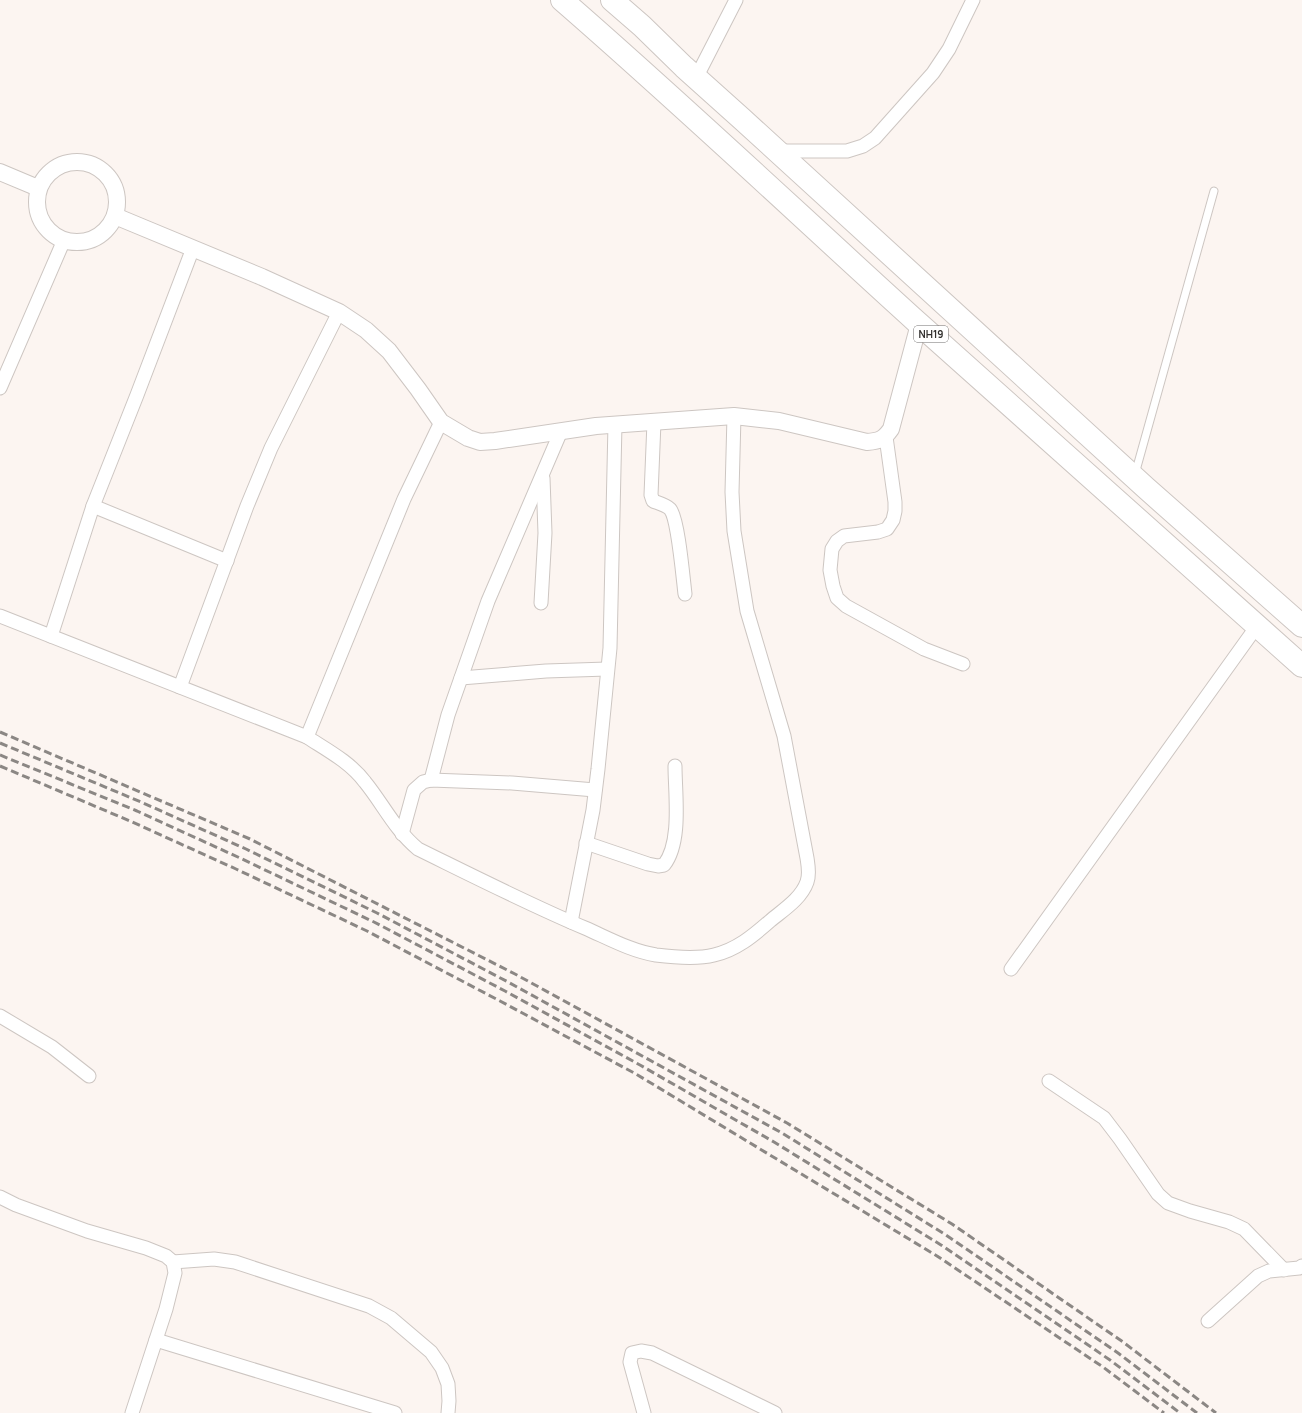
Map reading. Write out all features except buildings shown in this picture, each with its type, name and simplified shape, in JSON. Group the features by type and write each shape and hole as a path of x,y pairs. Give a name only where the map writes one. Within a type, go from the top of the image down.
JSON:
{"highway":[{"name":"NH19","path":"562,0 643,71 919,324 1302,666"},
{"name":"NH19","path":"612,0 1134,477 1302,626"}],"street":[{"path":"696,78 736,0"},
{"path":"777,152 847,151 864,146 875,138 933,73 949,48 973,0"},
{"path":"72,162 85,162 97,167 108,176 114,186 117,199 115,216 111,224 102,234 91,240 77,242 64,240 52,234 43,224 38,211 38,188 49,174 60,166 72,162"},
{"path":"0,172 38,188"},
{"path":"115,216 262,277 339,312 366,330 389,351 441,422 468,438 480,442 615,424 734,416 779,421 867,442 876,441 886,437 891,429 919,324"},
{"path":"0,388 64,240"},
{"path":"51,636 93,506 193,248"},
{"path":"180,687 271,448 339,312"},
{"path":"0,616 307,737 352,767 365,782 402,834 418,849 534,906 636,950 656,955 686,957 712,956 729,951 748,940 789,905 801,894 807,882 808,872 807,858 784,736 747,611 734,531 732,492 734,416"},
{"path":"307,737 404,499 441,422"},
{"path":"654,422 651,495 653,501 669,508 673,515 678,537 685,594"},
{"path":"571,922 595,790 610,648 615,424"},
{"path":"431,780 448,715 488,601 561,431"},
{"path":"886,437 895,502 893,520 887,529 878,532 844,536 837,541 832,549 830,570 837,598 846,606 924,649 963,664"},
{"path":"541,603 545,533 543,474"},
{"path":"93,506 227,561"},
{"path":"1011,969 1257,626"},
{"path":"461,678 607,668"},
{"path":"586,843 648,864 658,866 664,865 669,858 676,829 674,766"},
{"path":"402,834 414,790 423,782 431,780 512,783 595,790"},
{"path":"0,1016 40,1039 89,1076"},
{"path":"1049,1081 1104,1118 1158,1194 1168,1203 1229,1222 1244,1229 1284,1270"},
{"path":"0,1197 16,1205 80,1228 146,1248 166,1256 173,1262 175,1273 166,1309 132,1413"},
{"path":"173,1262 214,1258 235,1262 369,1306 391,1318 431,1352 442,1368 448,1384 450,1401 448,1413"},
{"path":"1208,1321 1258,1276 1269,1271 1299,1268 1302,1266"},
{"path":"156,1340 396,1413"},
{"path":"644,1413 630,1362 632,1353 641,1351 652,1353 775,1413"}],"lane":[{"path":"1134,477 1214,191"}],"railway":[{"path":"0,732 250,839 515,974 787,1123 952,1224 1123,1342 1216,1413"},
{"path":"0,743 141,802 246,849 377,913 508,982 782,1133 946,1235 1118,1353 1197,1413"},
{"path":"0,755 137,811 374,922 505,991 640,1065 774,1142 941,1245 1110,1360 1180,1413"},
{"path":"0,766 130,821 367,931 636,1074 937,1256 1103,1367 1164,1413"}]}
